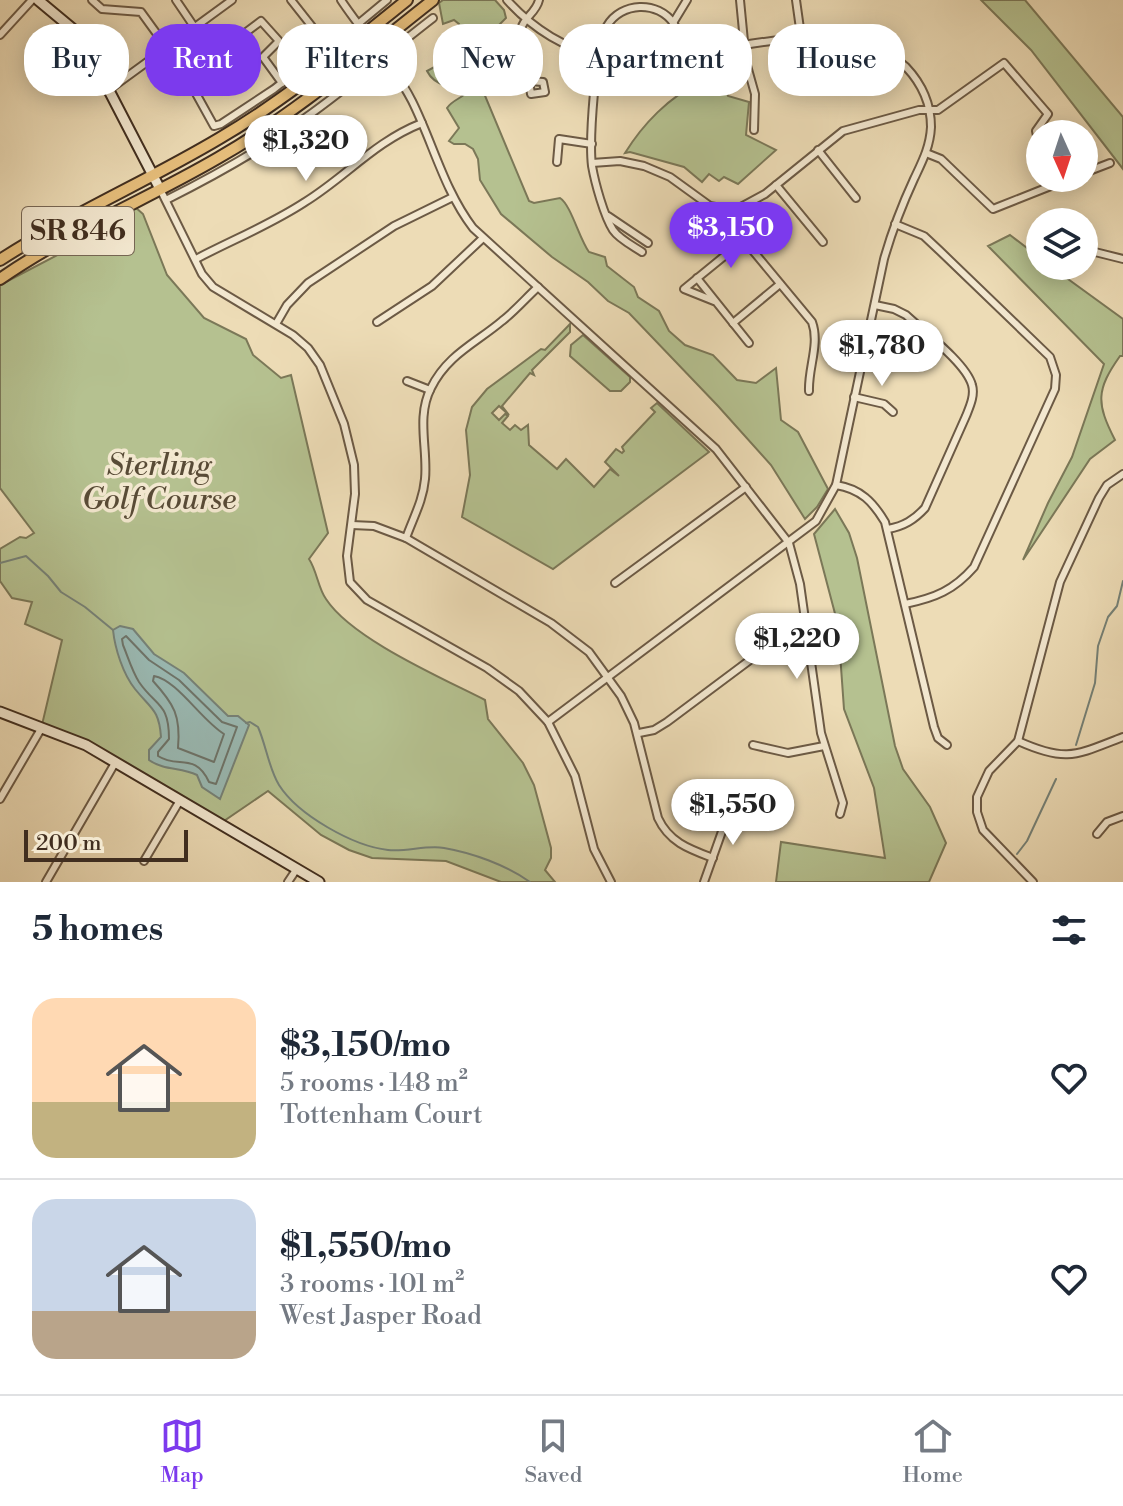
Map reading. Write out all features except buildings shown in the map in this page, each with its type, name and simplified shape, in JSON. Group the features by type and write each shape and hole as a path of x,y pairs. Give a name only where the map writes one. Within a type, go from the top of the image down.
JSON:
{"main road":[{"name":"SR 846","path":"369,24 407,0"},
{"name":"SR 846","path":"403,24 433,0"},
{"name":"SR 846","path":"0,260 67,219 258,115 281,96"},
{"name":"SR 846","path":"0,279 81,229 253,137 313,96"},
{"path":"0,249 18,248"}],"street":[{"path":"0,35 32,0"},
{"path":"38,0 67,24"},
{"path":"92,0 102,9 141,12 150,24"},
{"path":"176,0 192,24"},
{"path":"200,24 232,0"},
{"path":"291,0 310,24"},
{"path":"341,0 358,24"},
{"path":"365,24 387,0"},
{"path":"507,0 526,19 559,40"},
{"path":"524,24 539,0"},
{"path":"624,0 624,9"},
{"path":"609,24 635,3 655,9 673,23 687,0"},
{"path":"740,0 742,24"},
{"path":"796,0 799,24"},
{"path":"417,30 433,18"},
{"path":"257,24 261,21 277,39"},
{"path":"277,43 263,57 277,76"},
{"path":"592,163 620,161 644,166 670,177 710,206 731,210 753,201 776,185 843,131 919,110 938,110 1004,63 1048,114 1044,120"},
{"path":"548,722 816,521 836,485 884,259 895,224 926,153 931,129 924,91 905,67"},
{"path":"752,80 755,94 754,130"},
{"path":"197,96 214,126 277,86"},
{"path":"114,96 213,287 293,335 315,356 344,424 354,465 347,571 357,592 487,668 519,691 548,722 575,776 594,849 611,882"},
{"path":"166,200 272,141 331,96"},
{"path":"408,96 465,217 483,238 716,449 789,543 800,584 824,746 843,803 840,814"},
{"path":"596,96 592,163 599,196 615,233 642,252"},
{"path":"196,259 283,216 391,136 422,123"},
{"path":"557,162 559,139 592,144"},
{"path":"818,150 856,198"},
{"path":"926,153 941,159 993,209 1030,192"},
{"path":"1098,168 1110,163"},
{"path":"776,185 823,242"},
{"path":"276,324 287,305 308,283 394,226 453,197"},
{"path":"731,210 744,240 812,322 815,331 808,375 809,391"},
{"path":"608,216 648,243"},
{"path":"895,224 924,236 940,251 1050,357 1056,375 1055,389 974,567 960,584 942,595 905,604"},
{"path":"377,322 432,286 483,238"},
{"path":"714,301 684,289 744,240"},
{"path":"1098,253 1123,259"},
{"path":"697,278 749,343"},
{"path":"733,323 780,284"},
{"path":"406,538 421,502 425,482 423,420 430,390 456,354 501,322 538,287"},
{"path":"875,305 906,315 965,372 972,387 972,401 925,508 900,527 888,529"},
{"path":"407,381 430,390"},
{"path":"854,397 884,404 893,412"},
{"path":"1033,882 991,841 980,825 977,797 984,778 1018,741 1060,582 1099,498 1107,485 1123,474"},
{"path":"836,485 865,496 875,506 888,529 934,727 938,738 947,745"},
{"path":"615,583 746,487"},
{"path":"352,525 374,526 406,538 551,623 589,652 621,696 639,733 664,832 687,848 713,858"},
{"path":"639,733 654,730 667,722 762,651 780,642 807,638"},
{"path":"0,712 86,745 319,882"},
{"path":"0,799 41,729"},
{"path":"1018,741 1043,752 1064,756 1123,737"},
{"path":"753,745 788,753 824,746"},
{"path":"46,882 115,763"},
{"path":"144,861 179,802"},
{"path":"704,882 725,823 725,810"},
{"path":"1097,834 1107,822 1123,816"},
{"path":"288,882 296,870"}],"green space":[{"path":"443,0 495,0 504,10 506,18 500,24 459,24 454,20 443,24 439,3"},
{"path":"981,0 1025,0 1123,117 1123,169 1098,137 1098,120 1085,120 1031,50"},
{"path":"462,96 485,96 529,201 534,203 560,198 568,207 589,252 605,257 607,266 634,287 638,297 659,311 669,331 685,345 713,355 737,380 756,383 776,368 781,420 798,432 828,489 805,519 771,465 629,313 608,301 501,214 480,180 478,159 473,149 449,141 459,128 447,108"},
{"path":"677,96 728,96 749,102 746,135 776,150 738,184 724,177 719,181 709,174 702,182 684,167 625,153 658,112"},
{"name":"Sterling Golf Course","path":"135,207 143,214 167,275 204,318 246,339 253,355 281,378 291,375 328,533 309,559 326,599 356,629 376,643 485,700 488,719 523,763 534,785 551,848 551,858 545,870 555,882 501,882 446,861 372,858 321,835 268,791 218,825 85,745 41,729 62,640 25,624 32,602 12,598 0,581 0,549 34,533 0,488 0,285 90,238 105,224"},
{"path":"1010,235 1026,247 1026,280 1069,280 1123,319 1123,356 1106,378 1101,397 1104,416 1115,440 1090,459 1023,560 1072,457 1104,364 988,246"},
{"path":"570,324 570,332 532,370 534,375 530,373 502,406 509,415 499,406 492,413 499,420 505,414 508,416 502,423 510,430 515,425 521,430 528,425 529,445 557,469 566,459 594,487 610,469 619,476 605,462 616,449 622,453 624,451 622,447 655,412 651,408 657,403 709,452 553,569 462,517 470,475 466,430 472,407 487,389 541,349 545,350"},
{"path":"583,335 630,377 630,382 621,391 610,391 570,356 571,345"},
{"path":"835,509 849,533 857,558 895,746 903,769 930,807 946,843 929,882 776,882 781,842 885,858 874,788 844,709 838,625 814,534"}],"water":[{"path":"120,626 133,629 154,654 184,673 228,716 238,716 249,725 220,799 202,787 197,775 149,760 149,750 161,737 160,728 153,710 123,669 113,630"}],"waterway":[{"path":"0,563 26,556 61,592 113,630"},
{"path":"1076,745 1095,683 1098,646 1108,617 1117,606 1123,581"},
{"path":"246,723 258,727 276,779 288,796 313,818 343,836 388,850 437,847 466,853 500,865 530,882"},
{"path":"1017,854 1027,841 1056,779"}]}
